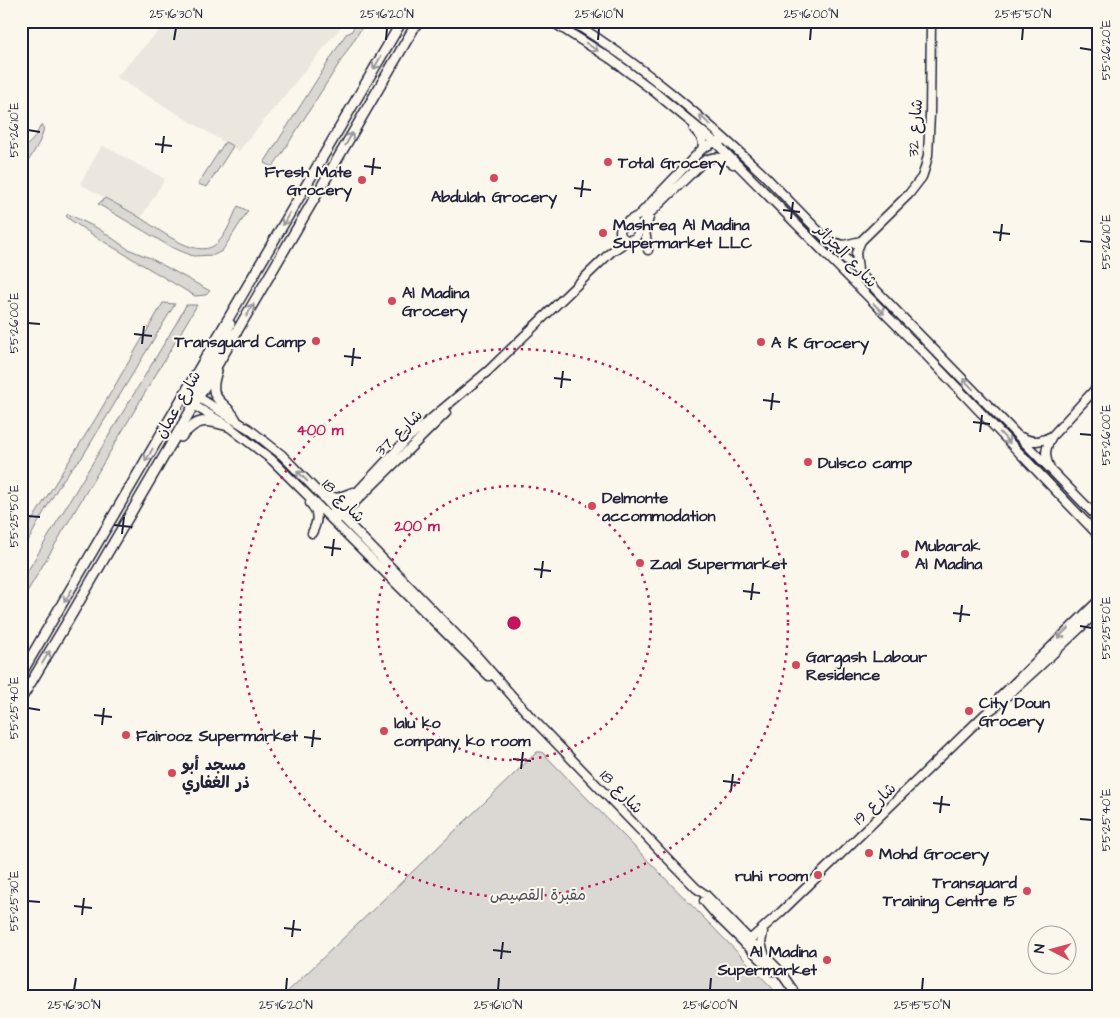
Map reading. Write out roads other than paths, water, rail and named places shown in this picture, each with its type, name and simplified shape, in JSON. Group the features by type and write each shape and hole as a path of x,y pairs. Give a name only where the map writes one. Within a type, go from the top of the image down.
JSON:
{"main road":[{"name":"شارع عمان","path":"21,698 174,440 191,397 232,312 402,21"},
{"name":"شارع عمان","path":"21,674 191,397 220,362 418,21"},
{"path":"220,362 214,384 216,398 236,420"},
{"path":"174,440 198,422 208,421 228,426"}],"street":[{"name":"شارع الجزائر","path":"551,21 611,60 685,115 715,142 929,358 1099,536"},
{"name":"شارع الجزائر","path":"572,21 623,55 696,113 763,174 1099,520"},
{"name":"شارع 32","path":"861,241 909,194 922,177 925,168 928,155 930,114 931,21"},
{"path":"685,115 689,123 702,138 702,149"},
{"path":"747,173 723,158 714,157 708,159 701,163 656,206 644,219 635,238 629,240 623,238 620,234 621,227 639,215 702,149 715,142 723,144 761,178 805,222 814,227"},
{"path":"648,250 645,226 656,206"},
{"path":"627,222 634,224 638,230"},
{"name":"شارع 37","path":"611,252 620,234"},
{"name":"شارع 37","path":"335,516 611,252 629,240"},
{"path":"827,240 844,245 861,241"},
{"path":"859,273 856,257 861,241"},
{"name":"شارع 37","path":"335,516 408,438 488,371"},
{"path":"1054,474 1046,456 1047,444 1052,436 1099,386"},
{"name":"شارع 18","path":"191,397 236,420 274,449 318,493 335,516"},
{"name":"شارع 18","path":"191,397 267,455 306,493 335,516 476,655 528,713 696,888 706,895 739,930 748,943 800,997"},
{"path":"1015,433 1034,442 1052,436"},
{"path":"318,493 337,498 358,491"},
{"path":"306,493 306,499 315,508 317,514 312,533"},
{"name":"شارع 19","path":"987,712 990,706 1009,687 1099,600"},
{"name":"شارع 19","path":"748,943 987,712 995,708 1037,670 1099,610"},
{"name":"شارع 18","path":"696,888 716,915 766,957 784,976 793,990"},
{"path":"739,930 750,933 761,932 762,946 766,957"}],"place":[{"name":"Total Grocery","path":"608,162"},
{"name":"Abdulah Grocery","path":"494,178"},
{"name":"Fresh Mate Grocery","path":"362,180"},
{"name":"Mashreq Al Madina Supermarket LLC","path":"603,233"},
{"name":"Al Madina Grocery","path":"392,301"},
{"name":"Transguard Camp","path":"316,341"},
{"name":"A K Grocery","path":"761,342"},
{"name":"Dulsco camp","path":"808,462"},
{"name":"Delmonte accommodation","path":"592,506"},
{"name":"Mubarak Al Madina","path":"905,554"},
{"name":"Zaal Supermarket","path":"640,563"},
{"name":"Gargash Labour Residence","path":"796,665"},
{"name":"City Doun Grocery","path":"969,711"},
{"name":"lalu ko company ko room","path":"384,731"},
{"name":"Fairooz Supermarket","path":"126,735"},
{"name":"مسجد أبو ذر الغفاري","path":"172,773"},
{"name":"Mohd Grocery","path":"869,853"},
{"name":"ruhi room","path":"818,875"},
{"name":"Transguard Training Centre 15","path":"1027,891"},
{"name":"Al Madina Supermarket","path":"827,960"}],"park label":[{"name":"مقبرة القصيص","path":"538,894"}]}
